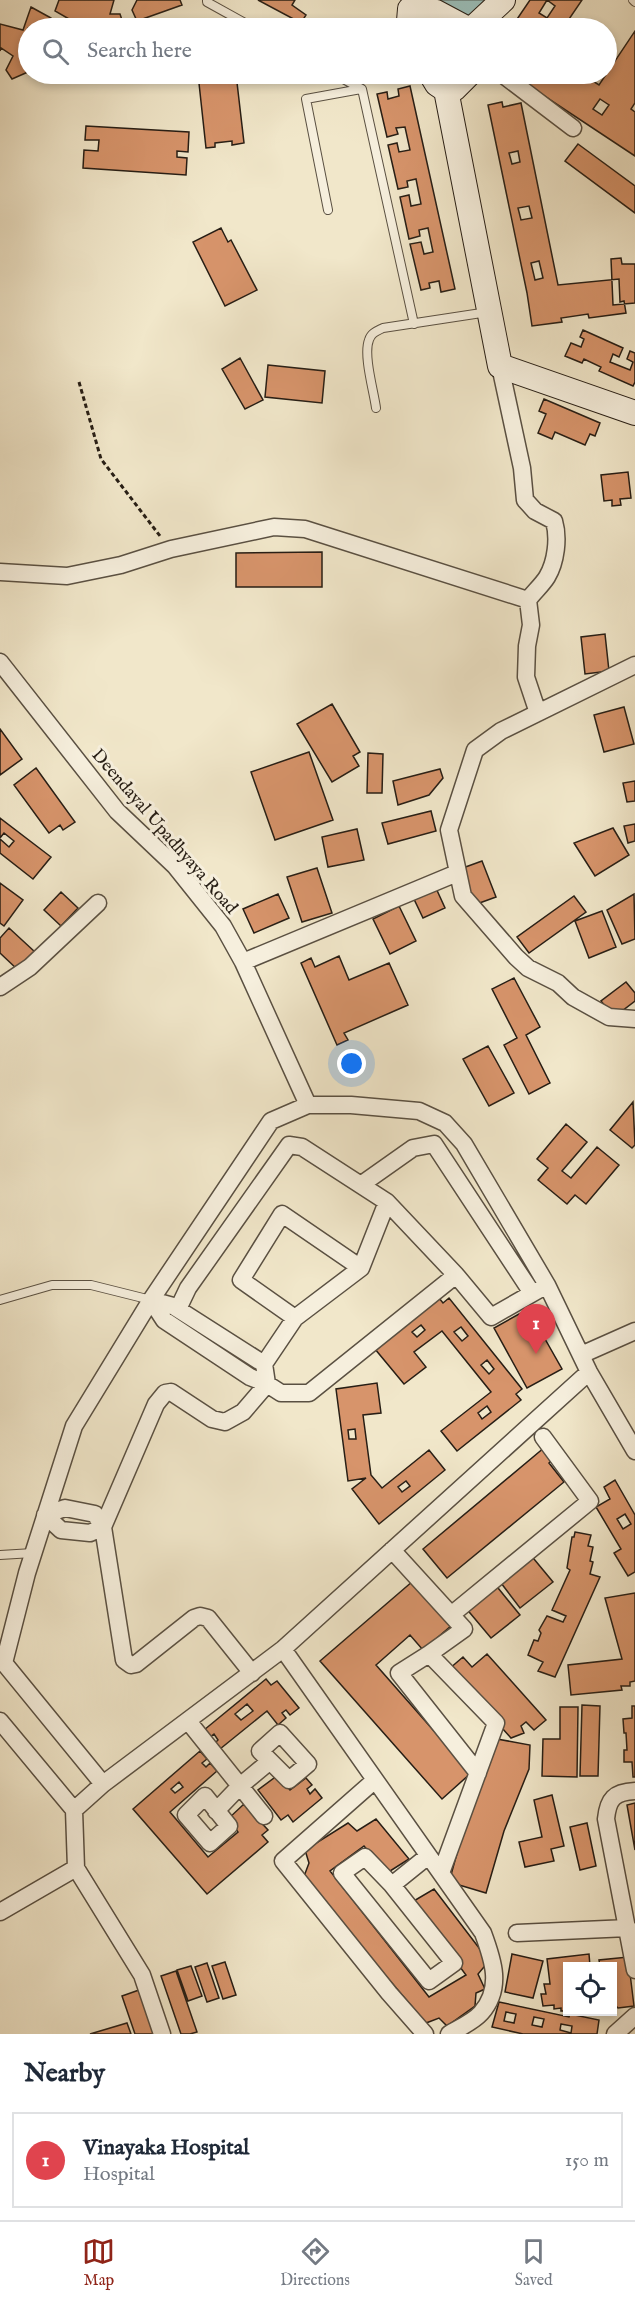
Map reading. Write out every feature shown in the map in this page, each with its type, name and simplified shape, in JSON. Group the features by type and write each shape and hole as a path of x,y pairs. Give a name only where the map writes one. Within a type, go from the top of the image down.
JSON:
{"street":[{"path":"484,18 503,0"},
{"path":"405,13 436,12 447,18"},
{"path":"438,84 522,468 525,500 535,511 554,521 558,534 547,578 528,600 531,624 527,646 526,677 538,713"},
{"path":"443,84 454,89 459,84"},
{"path":"515,84 573,128"},
{"path":"500,366 635,412"},
{"path":"0,572 67,576 121,565 171,549 274,527 305,529 528,600"},
{"name":"Deendayal Upadhyaya Road","path":"0,662 117,811 175,866 224,926 243,962 308,1105"},
{"path":"635,665 501,731 475,750 449,830 463,896 516,957 528,968 558,983 573,997 609,1017 635,1019"},
{"path":"243,962 457,873"},
{"path":"0,987 30,967 98,903"},
{"path":"103,1784 2,1661 33,1553 74,1426 151,1300 271,1121 308,1105 351,1105 419,1111 445,1123 464,1144 547,1285 589,1372 635,1451"},
{"path":"362,1185 413,1148 434,1144 532,1293"},
{"path":"178,1309 188,1288 289,1145 302,1147 387,1202 456,1275 491,1317 547,1285"},
{"path":"252,1673 208,1618 200,1616 194,1618 136,1664 127,1663 124,1660 103,1527 152,1413 165,1392 171,1392 212,1419 225,1422 243,1412 267,1384 264,1365 295,1318 361,1268 387,1202"},
{"path":"295,1318 241,1280 282,1214 361,1268"},
{"path":"151,1300 164,1320 250,1377 281,1393 309,1393 456,1275"},
{"path":"151,1300 173,1306 264,1365"},
{"path":"581,1355 635,1331"},
{"path":"74,1810 103,1784 283,1649 589,1372"},
{"path":"451,1615 590,1501 543,1437"},
{"path":"45,1515 61,1530 90,1533 103,1527"},
{"path":"392,1550 464,1629 399,1673 478,1773"},
{"path":"283,1649 483,1933 494,1962 495,1980 491,1995 480,2014 449,2034"},
{"path":"429,1654 496,1723 441,1874"},
{"path":"0,1721 74,1810 76,1868 142,1975 162,2034"},
{"path":"188,1721 264,1816"},
{"path":"216,1811 240,1786 270,1761"},
{"path":"375,1780 283,1861 382,1985 425,2034"},
{"path":"635,1791 615,1796 607,1805 606,1819 635,1970"},
{"path":"392,1885 428,1856"},
{"path":"365,1857 392,1885 454,1963 429,1981 342,1873 365,1857"},
{"path":"0,1912 76,1868"},
{"path":"517,1933 628,1928"},
{"path":"615,2034 635,2016"}],"lane":[{"path":"207,0 237,18"},
{"path":"353,84 362,89 414,324"},
{"path":"328,210 306,99 362,89"},
{"path":"376,408 368,352 368,341 373,332 383,328 488,311"},
{"path":"0,1300 52,1286 92,1285 151,1300"},
{"path":"0,1555 33,1553"}],"path":[{"path":"79,382 101,459 171,549"}],"water":[{"path":"434,0 485,0 472,18 459,18"}],"building":[{"path":"59,0 114,0 110,14 120,14 121,18 67,18 55,11"},
{"path":"137,0 180,0 182,5 145,18 136,18 132,10"},
{"path":"258,0 295,0 292,5 306,15 304,18 292,18"},
{"path":"530,0 547,0 539,13 547,18 518,18"},
{"path":"547,0 582,0 570,18 547,18 555,6"},
{"path":"31,7 51,18 27,18"},
{"path":"0,24 18,29 18,76 12,79 6,70 13,56 1,48 0,51"},
{"path":"635,31 635,103 631,109 635,112 635,156 526,84 617,84 617,58","holes":["600,99 609,105 602,115 593,109"]},
{"path":"199,84 237,84 244,143 232,145 232,141 215,143 215,147 206,148"},
{"path":"410,86 455,289 441,292 439,281 429,283 430,288 421,290 410,244 421,242 424,254 433,252 428,228 419,230 420,236 409,239 400,197 409,195 411,206 421,204 416,179 407,181 408,187 398,189 388,145 397,143 399,152 410,150 405,127 396,128 398,134 387,137 377,94 387,92 388,99 399,96 398,89"},
{"path":"502,102 503,107 521,103 558,285 619,279 620,302 624,301 626,313 589,318 588,314 561,318 562,322 532,326 488,105","holes":["518,151 520,162 512,164 509,153","529,206 532,218 521,220 518,208","539,261 543,278 535,280 531,263"]},
{"path":"86,126 189,132 188,152 177,151 177,157 187,158 186,175 83,168 84,150 98,151 99,140 85,140"},
{"path":"578,144 635,186 635,213 565,161"},
{"path":"221,228 228,242 231,240 257,290 225,306 193,242"},
{"path":"621,258 622,264 635,264 635,303 613,305 611,259"},
{"path":"583,330 623,348 619,357 613,354 610,362 630,370 633,362 627,359 630,351 635,353 633,386 599,371 601,367 584,359 582,363 565,356 571,343 581,347 584,339 580,337"},
{"path":"240,358 263,400 245,409 222,369"},
{"path":"268,365 325,371 322,403 265,397"},
{"path":"544,399 600,423 595,436 590,434 585,445 555,432 552,439 538,433 546,414 539,411"},
{"path":"628,472 631,498 620,499 621,505 612,506 612,500 604,501 601,475"},
{"path":"322,552 322,587 236,587 236,553"},
{"path":"605,634 609,671 585,674 581,637"},
{"path":"332,704 360,752 353,756 359,766 332,782 297,724"},
{"path":"624,707 634,744 604,752 594,715"},
{"path":"0,729 22,759 0,775"},
{"path":"309,752 333,820 275,840 251,772"},
{"path":"368,753 383,754 382,793 367,793"},
{"path":"36,768 75,822 63,830 60,825 49,833 14,785"},
{"path":"440,769 443,778 429,795 398,805 393,781"},
{"path":"635,781 635,801 627,802 623,783"},
{"path":"431,811 436,831 388,844 382,823"},
{"path":"0,818 51,857 33,879 0,853 0,839 9,847 14,841 4,833 0,838"},
{"path":"635,824 635,841 628,843 624,826"},
{"path":"613,828 629,855 595,876 574,843"},
{"path":"357,829 364,860 328,867 322,837"},
{"path":"482,861 496,897 474,905 460,869"},
{"path":"317,868 332,913 302,922 287,877"},
{"path":"0,883 23,900 4,926 0,923"},
{"path":"435,886 445,908 423,918 413,897"},
{"path":"61,892 78,908 61,926 44,910"},
{"path":"278,894 289,918 254,933 243,909"},
{"path":"634,894 635,939 622,944 607,910"},
{"path":"574,896 586,912 529,953 517,937"},
{"path":"399,906 416,941 390,954 373,919"},
{"path":"602,911 616,947 589,958 575,921"},
{"path":"9,928 35,952 18,970 0,953 0,938"},
{"path":"339,956 349,980 389,963 408,1005 344,1033 348,1040 337,1045 301,963 311,958 315,967"},
{"path":"514,978 540,1027 526,1035 550,1083 529,1094 504,1045 517,1038 492,989"},
{"path":"626,982 635,993 635,1001 614,1017 601,1001"},
{"path":"488,1046 514,1093 489,1106 463,1059"},
{"path":"633,1102 635,1145 632,1148 610,1130"},
{"path":"566,1124 587,1142 562,1171 571,1178 597,1147 619,1165 586,1204 575,1195 567,1204 538,1180 548,1168 537,1159"},
{"path":"439,1298 443,1303 449,1298 522,1389 516,1394 521,1400 457,1451 441,1431 491,1392 442,1331 414,1352 426,1367 404,1384 375,1349","holes":["421,1325 425,1330 417,1337 412,1332","461,1327 468,1336 462,1341 454,1332","487,1360 494,1369 489,1374 481,1365","487,1406 491,1412 482,1419 478,1413"]},
{"path":"528,1309 562,1369 527,1388 494,1328"},
{"path":"377,1383 381,1413 363,1415 371,1475 382,1488 429,1450 445,1470 379,1524 352,1489 366,1478 348,1481 336,1389","holes":["355,1429 356,1439 349,1439 348,1430","406,1481 410,1486 402,1492 398,1487"]},
{"path":"545,1447 554,1458 549,1463 564,1482 447,1578 423,1549"},
{"path":"615,1480 635,1515 635,1572 628,1576 614,1553 621,1549 596,1507 610,1499 604,1487","holes":["625,1514 631,1524 623,1529 617,1519"]},
{"path":"575,1532 591,1535 588,1546 593,1547 590,1574 600,1577 555,1677 538,1671 543,1662 528,1655 534,1640 538,1641 541,1633 539,1630 547,1616 563,1622 566,1616 552,1610 570,1570 567,1568 572,1537"},
{"path":"529,1553 553,1582 520,1608 498,1579"},
{"path":"413,1581 452,1625 423,1650 410,1635 376,1665 471,1773 442,1799 320,1661"},
{"path":"494,1583 520,1615 491,1638 465,1607"},
{"path":"635,1593 635,1681 630,1682 630,1686 621,1686 622,1690 571,1695 568,1665 622,1659 605,1598"},
{"path":"487,1654 546,1720 534,1730 526,1722 521,1726 524,1733 511,1738 449,1669 463,1657 472,1667"},
{"path":"266,1679 271,1685 277,1681 299,1708 290,1715 286,1710 282,1713 286,1718 278,1725 267,1711 220,1749 215,1743 218,1740 214,1734 210,1737 204,1730","holes":["247,1704 253,1711 241,1720 235,1714"]},
{"path":"582,1705 600,1706 598,1776 580,1776"},
{"path":"632,1706 635,1706 635,1777 633,1777 632,1762 624,1762 624,1750 627,1750 623,1719 632,1718"},
{"path":"560,1707 578,1707 577,1777 542,1776 543,1739 560,1739"},
{"path":"497,1739 530,1745 529,1769 504,1831 486,1893 449,1882 471,1803"},
{"path":"200,1751 207,1759 202,1763 206,1767 210,1763 217,1771 170,1812 208,1857 238,1832 229,1818 244,1804 268,1830 262,1835 268,1842 207,1894 133,1809","holes":["179,1782 183,1787 175,1793 171,1789"]},
{"path":"278,1775 290,1790 306,1778 312,1785 307,1789 310,1794 315,1789 322,1798 293,1822 288,1815 281,1820 258,1790"},
{"path":"552,1795 564,1846 551,1849 554,1861 525,1867 519,1842 542,1837 534,1800"},
{"path":"635,1803 635,1850 627,1805"},
{"path":"376,1819 409,1859 387,1873 364,1846 330,1871 429,1997 466,1975 412,1902 434,1889 489,1961 478,1974 485,1989 476,1993 475,2006 447,2026 439,2018 426,2023 303,1879 309,1863 305,1850 348,1823 357,1831"},
{"path":"587,1823 596,1866 580,1870 570,1827"},
{"path":"512,1954 543,1961 533,1998 505,1992"},
{"path":"589,1954 590,1962 563,1962 563,2011 561,2008 554,2009 554,2005 543,2006 541,1994 546,1994 544,1984 550,1984 547,1959"},
{"path":"628,1957 634,2006 617,2007 617,1962 599,1962 599,1960"},
{"path":"225,1962 236,1995 223,1999 212,1966"},
{"path":"207,1963 219,1998 207,2002 195,1967"},
{"path":"191,1966 202,1996 188,2001 177,1970"},
{"path":"176,1971 197,2032 190,2034 181,2034 161,1976"},
{"path":"139,1990 154,2034 135,2034 122,1996"},
{"path":"499,2002 563,2016 580,2016 599,2020 597,2034 523,2034 492,2027","holes":["506,2012 516,2014 514,2023 504,2021","534,2017 544,2019 542,2027 532,2025","561,2024 572,2026 571,2033 560,2030"]},
{"path":"127,2023 131,2034 90,2034"}],"place":[{"name":"Vinayaka Hospital","path":"536,1354"}]}
